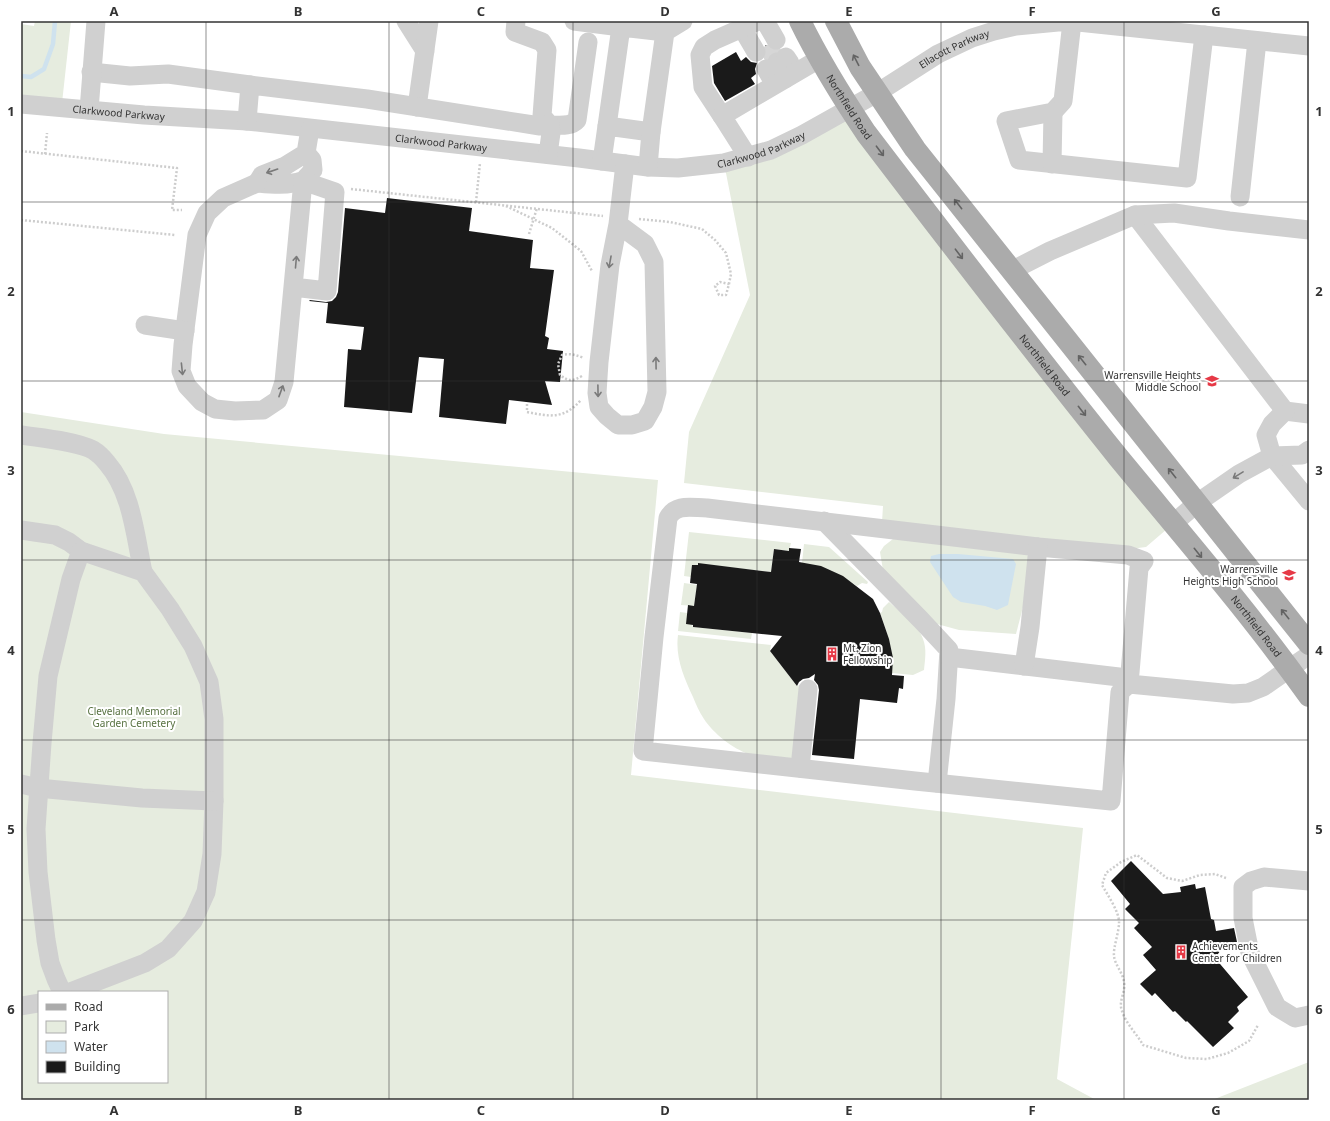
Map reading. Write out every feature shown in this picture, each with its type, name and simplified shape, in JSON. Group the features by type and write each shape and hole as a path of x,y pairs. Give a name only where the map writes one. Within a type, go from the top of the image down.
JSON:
{"main road":[{"name":"Northfield Road","path":"800,21 819,59 866,133 979,281 1119,457 1231,592 1309,696"},
{"path":"836,21 860,67 915,149 1309,644"}],"street":[{"path":"89,110 96,21"},
{"path":"406,21 425,50"},
{"path":"417,107 428,21"},
{"path":"516,21 515,32 542,42 547,50 542,116 550,125 551,133 548,154"},
{"path":"574,21 620,27 646,25 665,32"},
{"path":"665,32 683,21"},
{"name":"Ellacott Parkway","path":"849,108 877,93 922,64 954,46 994,31 1036,22 1166,26 1204,35 1309,46"},
{"path":"1072,22 1063,101 1053,112 1006,122 1018,160 1187,178 1204,35"},
{"path":"748,157 703,88 700,55 704,47 715,40 755,23 766,46"},
{"path":"602,161 620,27"},
{"path":"648,167 651,132 665,32"},
{"path":"1240,197 1257,41"},
{"path":"91,72 130,76 168,74 368,99 540,126 570,124 575,123 577,120 588,42"},
{"path":"722,116 779,67 819,59"},
{"path":"247,122 250,85"},
{"name":"Clarkwood Parkway","path":"21,104 247,122 548,154 648,167 678,168 724,163 771,150 802,135 849,108"},
{"path":"1052,164 1053,112"},
{"path":"607,126 651,132"},
{"path":"306,153 312,160 313,170 303,181 284,382 278,400 263,410 235,411 215,409 202,402 187,386 181,371 197,234 207,213 223,198 257,182 262,175 285,166 306,153 310,129"},
{"path":"618,219 645,244 654,262 657,392 654,407 645,421 632,425 618,425 607,416 600,407 597,393 610,265 625,164"},
{"path":"257,182 263,184 303,181 335,192 326,291 293,287"},
{"path":"1011,271 1050,251 1134,215 1174,213 1309,230"},
{"path":"1134,215 1285,411 1309,414"},
{"path":"145,325 185,330"},
{"path":"1285,411 1272,424 1266,435 1272,456 1307,496"},
{"path":"21,435 62,441 94,450 114,471 124,490 130,510 143,572 170,609 192,646 209,682 214,719 214,801 212,854 206,892 193,921 168,948 145,963 73,991"},
{"path":"1174,523 1196,503 1239,474 1272,456 1302,455 1309,450"},
{"path":"686,507 707,508 824,521 1038,547 1128,555 1144,561 1139,568 1129,684 1120,692 1111,801 643,751 654,637 668,518 671,513 677,509 686,507"},
{"path":"824,521 921,620 948,650 949,657 946,699 937,783"},
{"path":"21,530 55,535 68,542 81,552 143,572"},
{"path":"1024,666 1030,627 1038,547"},
{"path":"62,991 50,963 42,915 36,829 30,786 48,676 71,579 81,552"},
{"path":"949,657 1119,677 1129,684 1233,694 1248,693 1263,687 1309,655"},
{"path":"800,768 808,689"},
{"path":"30,786 142,798 214,801"},
{"path":"1309,881 1264,877 1251,881 1243,887 1243,918 1250,953 1277,1007 1295,1018 1309,1015"},
{"path":"21,1006 38,1002"}],"path":[{"path":"45,154 47,132"},
{"path":"21,151 177,168 172,210 182,210"},
{"path":"476,202 480,163"},
{"path":"344,188 537,208 618,219 670,222 702,229 715,240 726,253 730,274 729,284 726,294 719,295 715,286 720,282 729,284"},
{"path":"503,205 552,228 581,251 592,272"},
{"path":"529,234 537,208"},
{"path":"21,220 175,235"},
{"path":"584,374 575,380 566,380 560,375 558,364 562,355 576,354 586,359"},
{"path":"527,404 527,412 560,416 574,408 582,399"},
{"path":"1226,878 1215,874 1200,875 1182,881 1167,878 1137,855 1121,862 1106,872 1102,885 1113,904 1120,921 1114,956 1124,981 1124,991 1120,1005 1122,1013 1143,1045 1186,1058 1207,1059 1228,1053 1249,1041 1258,1025"}],"green space":[{"path":"35,21 71,21 62,103 21,97 21,24 34,26"},
{"path":"849,108 1174,523 1146,547 1122,550 882,522 883,506 684,483 689,432 750,295 724,163"},
{"name":"Cleveland Memorial Garden Cemetery","path":"21,412 164,434 658,480 631,775 1083,828 1057,1079 1096,1100 21,1100"},
{"path":"689,532 791,543 789,551 774,549 771,572 698,564 691,577 684,576"},
{"path":"893,539 1023,550 1029,557 1023,607 1016,634 959,630 937,624 883,570 880,552 884,546"},
{"path":"804,544 829,547 868,582 867,584 862,583 857,586 831,571 802,563"},
{"path":"684,583 697,585 694,606 681,605"},
{"path":"889,602 918,629 923,639 925,651 924,670 913,675 892,673 892,657 889,642 880,613"},
{"path":"680,612 687,613 693,627 752,633 751,639 678,631"},
{"path":"678,635 771,645 770,651 797,686 805,683 797,758 766,757 743,752 724,740 713,730 699,711 686,682 679,659 677,643"},
{"path":"1309,1062 1309,1100 1212,1100"}],"water":[{"path":"939,554 958,554 1013,559 1016,564 1008,605 997,610 985,606 961,602 953,597 930,562 931,556"}],"building":[{"path":"766,45 771,50 777,51 771,53 767,58 765,58 767,52"},
{"path":"736,52 741,61 746,57 751,62 757,63 755,69 756,74 751,78 755,84 725,101 714,83 712,66"},
{"path":"387,198 472,208 469,231 533,240 530,268 554,270 545,336 549,338 547,349 563,351 560,382 545,381 552,405 509,400 506,424 439,417 444,359 419,357 412,413 344,407 348,349 361,350 364,327 326,323 328,303 309,301 332,301 338,292 345,208 385,213"},
{"name":"Mt. Zion Fellowship","path":"789,548 801,549 799,562 821,566 843,576 873,599 880,613 889,639 893,658 892,675 904,676 903,689 899,688 897,703 860,699 854,759 812,755 819,690 818,685 814,680 815,674 809,678 803,679 797,686 770,651 782,636 693,627 693,625 686,624 688,605 694,606 697,584 690,583 692,565 698,565 698,563 771,572 774,549 789,551"},
{"name":"Achievements Center for Children","path":"1131,861 1163,894 1181,892 1180,887 1195,884 1196,889 1205,887 1211,919 1214,920 1216,931 1234,928 1237,942 1226,943 1215,958 1248,997 1237,1007 1239,1011 1228,1022 1234,1028 1213,1047 1187,1021 1186,1022 1175,1011 1173,1012 1155,993 1152,996 1140,984 1156,970 1143,955 1152,947 1134,928 1139,923 1125,909 1130,904 1111,881"}],"waterway":[{"path":"21,76 31,77 44,69 53,44 55,21"}],"tunnel":[{"path":"767,45 777,62"}],"place":[{"name":"Warrensville Heights Middle School","path":"1212,381"},
{"name":"Warrensville Heights High School","path":"1289,575"},
{"name":"Mt. Zion Fellowship","path":"832,654"},
{"name":"Achievements Center for Children","path":"1181,952"}]}
